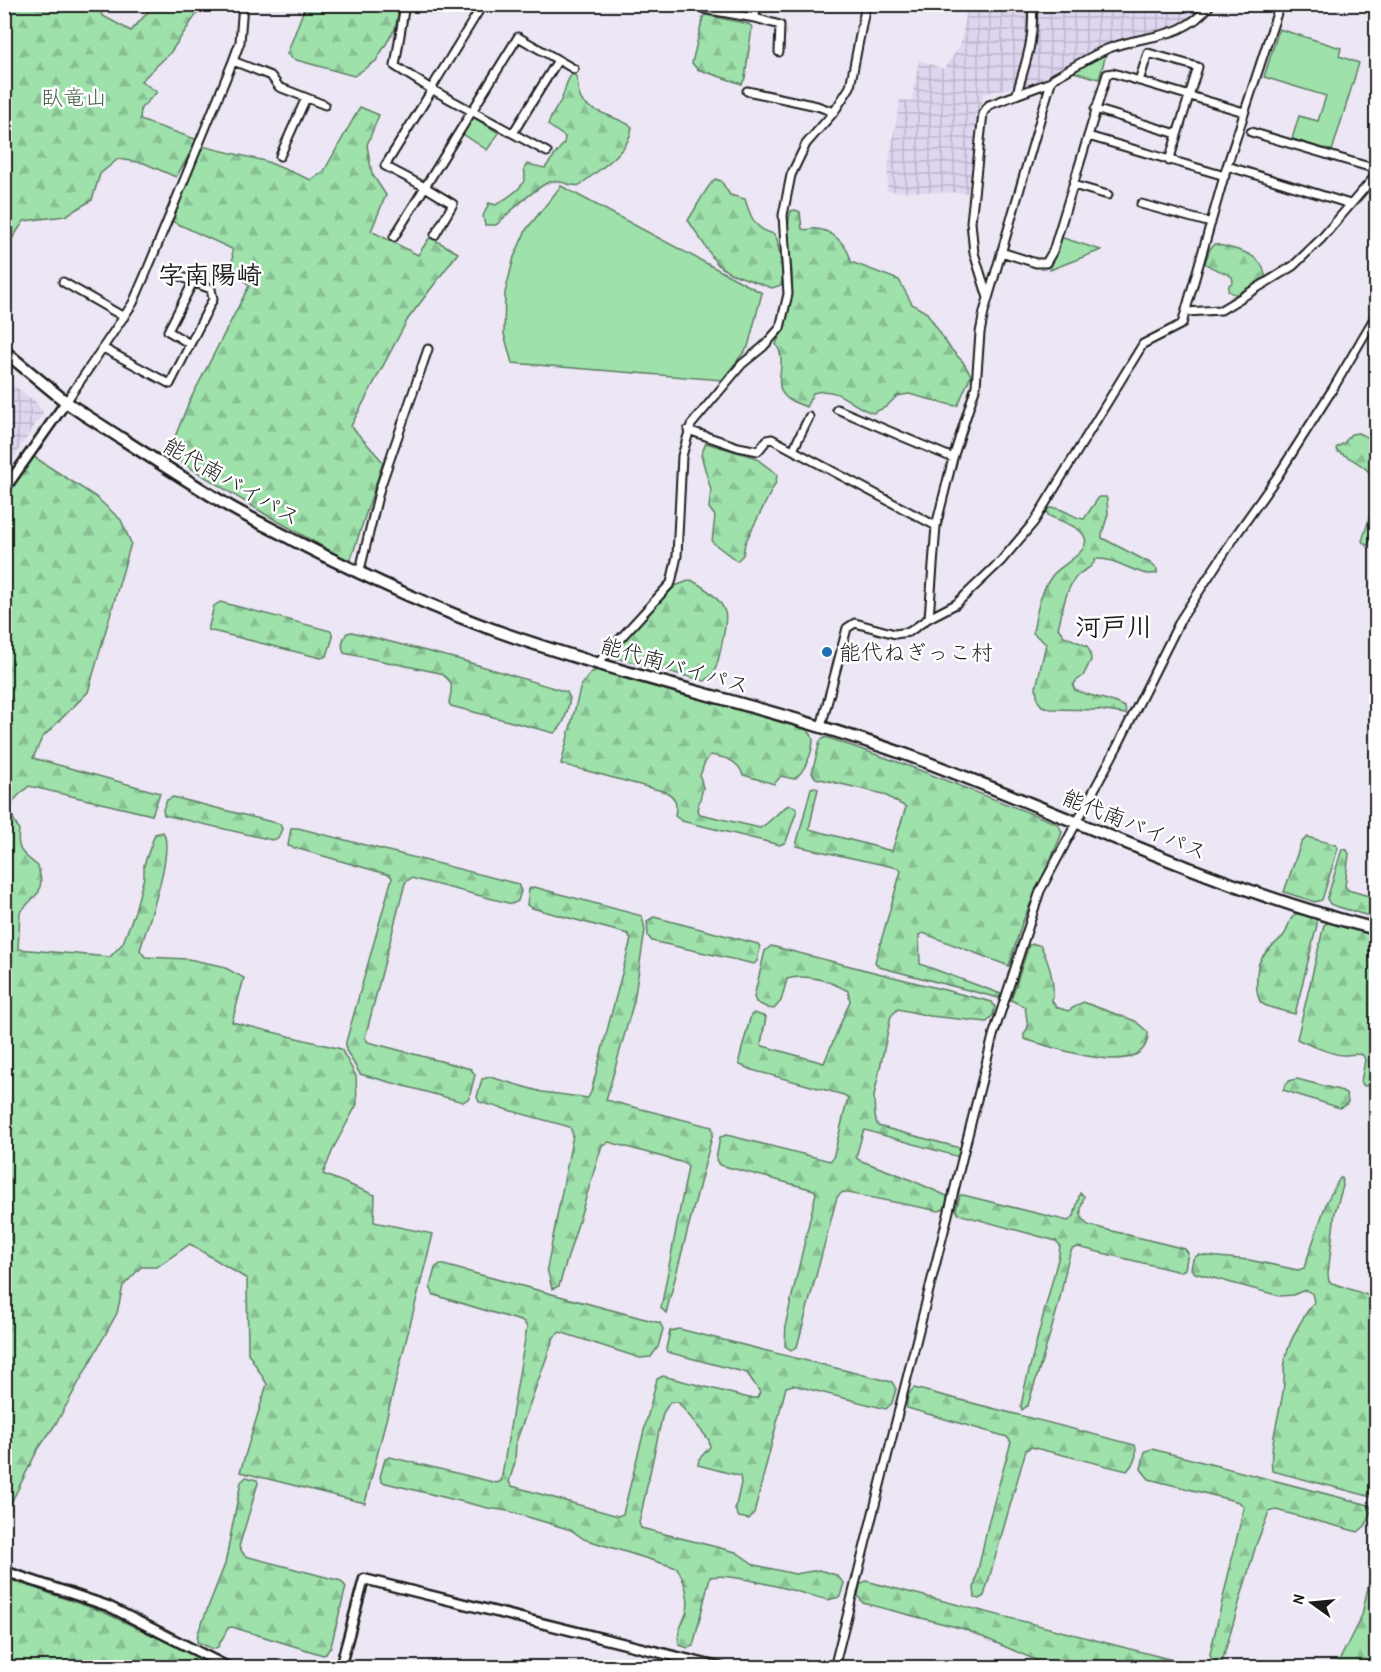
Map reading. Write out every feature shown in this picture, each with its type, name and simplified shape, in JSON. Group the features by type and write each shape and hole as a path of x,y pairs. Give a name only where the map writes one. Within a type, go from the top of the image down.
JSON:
{"highway":[{"name":"能代南バイパス","path":"4,351 66,402 230,506 359,574 431,605 501,633 822,727 906,755 1221,880 1323,916 1377,929"}],"street":[{"path":"4,490 133,303 167,226 240,42 243,4"},
{"path":"405,4 395,66 431,89 547,152"},
{"path":"435,235 453,204 385,166 483,4"},
{"path":"754,18 756,4"},
{"path":"598,663 671,584 677,556 682,456 688,430 742,364 763,347 780,328 788,294 783,215 790,175 806,144 834,112 850,87 866,4"},
{"path":"1017,93 1030,54 1033,27 1032,4"},
{"path":"929,618 936,526 953,458 976,386 980,333 988,298 1051,82 1054,78 1108,49 1188,26 1200,18 1211,4"},
{"path":"822,727 847,628 855,622 895,634 909,632 956,604 1001,561 1034,522 1143,344 1182,324 1227,166 1280,4"},
{"path":"704,9 780,25 779,52"},
{"path":"394,237 518,37 574,69"},
{"path":"1139,81 1148,53 1198,67 1169,160"},
{"path":"513,133 558,60"},
{"path":"233,61 271,76 279,87 325,105"},
{"path":"1001,252 1036,263 1046,263 1053,251 1107,74 1113,73 1245,112"},
{"path":"988,298 974,253 971,222 983,113 989,105 1051,82"},
{"path":"747,91 818,106 834,112"},
{"path":"280,156 306,98"},
{"path":"1095,109 1177,134"},
{"path":"1251,132 1377,169"},
{"path":"1088,136 1225,176"},
{"path":"1227,166 1350,204"},
{"path":"1186,312 1221,310 1293,266 1321,239 1377,175"},
{"path":"1072,185 1108,195"},
{"path":"1141,204 1211,223"},
{"path":"103,348 170,384 213,299 211,289 169,271"},
{"path":"63,282 124,317"},
{"path":"190,344 168,331 193,282"},
{"path":"834,1668 993,1036 1040,891 1117,747 1181,619 1277,477 1377,315"},
{"path":"359,574 380,488 428,349"},
{"path":"837,409 953,458"},
{"path":"793,450 809,417"},
{"path":"688,430 738,447 758,451 767,440 772,439 936,526"},
{"path":"4,1572 108,1606 230,1668"},
{"path":"340,1668 364,1579 722,1668"}],"shaded area":[{"path":"968,5 1029,5 1031,18 1028,54 1022,57 1017,86 983,94 971,193 887,191 888,168 900,99 912,102 919,60 944,69 960,46"},
{"path":"1035,5 1207,5 1194,18 1180,27 1142,37 1026,86 1023,85 1033,40"},
{"path":"5,379 36,402 43,413 5,471"}],"green space":[{"name":"臥竜山","path":"5,5 94,5 103,16 131,31 147,13 150,5 188,5 198,12 170,53 141,81 157,92 141,108 140,120 198,140 176,177 144,163 118,159 100,174 92,200 65,216 24,221 5,249"},
{"path":"310,5 400,5 395,29 376,61 354,76 293,59 287,54 304,9"},
{"path":"705,15 749,24 752,27 745,78 742,84 697,69 692,63"},
{"path":"1279,29 1341,48 1339,56 1359,63 1332,151 1292,139 1299,116 1318,121 1326,96 1264,77"},
{"path":"1107,51 1099,79 1070,71"},
{"path":"572,74 576,76 580,96 584,103 632,127 626,144 612,160 580,185 573,186 557,181 547,183 496,225 485,225 483,216 489,203 496,205 517,190 524,181 524,169 527,164 545,168 564,143 565,137 548,125"},
{"path":"360,107 379,115 367,145 372,174 386,195 371,231 418,255 430,237 458,253 408,319 351,426 383,462 350,562 265,514 168,454 189,402 249,286 233,267 232,249 169,220 202,146 265,161 311,180 324,171"},
{"path":"473,117 499,133 487,150 463,134"},
{"path":"715,179 721,181 730,195 745,199 754,222 767,232 774,234 777,239 783,276 781,285 772,288 730,273 717,264 688,220"},
{"path":"561,186 762,293 748,347 722,380 512,363 504,334 505,293 514,257 526,230"},
{"path":"791,211 800,212 802,229 829,232 844,245 851,262 899,280 912,304 927,313 971,375 958,405 909,394 897,396 886,407 873,413 831,392 813,393 806,407 788,399 780,387 781,359 776,344 786,323 790,302 792,277 788,230"},
{"path":"1060,237 1101,250 1050,270"},
{"path":"1214,244 1238,250 1253,257 1259,262 1265,277 1243,293 1233,294 1228,291 1229,285 1233,282 1232,277 1205,263"},
{"path":"1358,433 1376,441 1376,511 1367,546 1362,541 1374,497 1372,479 1366,469 1337,451 1336,448 1344,443 1351,434"},
{"path":"706,443 754,457 777,474 776,482 745,543 743,555 737,561 712,542 715,516 709,508 711,490 701,455"},
{"path":"31,455 96,497 121,520 131,543 88,692 42,738 33,758 160,793 152,815 29,786 17,797 11,810 19,830 19,847 24,855 38,866 41,881 39,892 20,912 18,949 110,957 123,943 135,911 144,877 144,865 155,834 163,832 166,842 163,871 140,950 145,957 188,959 222,966 244,978 232,1022 341,1049 356,1076 357,1104 334,1147 323,1174 375,1195 374,1222 433,1234 365,1503 240,1472 267,1384 248,1353 247,1279 190,1244 157,1267 141,1267 123,1286 117,1313 57,1422 37,1451 5,1515 4,496"},
{"path":"1099,497 1107,499 1108,514 1102,538 1150,563 1157,569 1157,573 1143,573 1112,561 1096,559 1090,567 1074,579 1065,600 1058,628 1064,636 1087,646 1090,652 1091,660 1083,676 1073,686 1075,690 1119,704 1125,707 1126,714 1099,710 1051,709 1042,706 1038,701 1036,688 1046,644 1033,633 1042,596 1052,576 1076,556 1085,544 1085,538 1081,532 1048,515 1047,509 1057,508 1084,519"},
{"path":"691,580 715,597 723,607 726,616 720,654 710,677 705,681 612,657 612,653 675,586"},
{"path":"220,602 331,631 333,637 327,656 321,658 208,630 214,606"},
{"path":"352,632 461,660 567,692 570,698 564,722 554,733 451,706 449,703 450,682 440,673 344,653 343,640 347,633"},
{"path":"598,670 809,732 813,740 810,756 794,779 781,776 774,784 743,775 734,763 725,758 710,755 700,776 703,788 697,810 700,814 760,828 789,805 795,807 797,810 786,842 780,845 682,821 675,816 674,799 666,792 561,764 581,685 592,672"},
{"path":"826,737 906,765 1058,824 1062,832 1060,838 1022,923 1009,966 923,933 919,935 920,964 1001,994 999,998 879,967 875,962 901,871 898,868 796,846 811,788 818,789 809,829 892,851 906,807 883,794 816,778 812,773 820,741"},
{"path":"173,797 280,824 282,829 278,838 272,840 164,815 163,809 167,800"},
{"path":"291,828 518,884 521,891 518,901 512,904 411,878 405,883 365,1038 368,1042 471,1069 475,1075 469,1098 463,1102 360,1074 346,1050 346,1042 392,878 390,875 288,846"},
{"path":"1307,837 1336,845 1338,848 1322,900 1315,902 1284,892 1301,843"},
{"path":"1342,849 1347,850 1349,854 1345,886 1348,890 1376,898 1376,918 1335,906 1327,899"},
{"path":"534,887 642,916 645,930 634,1001 606,1100 712,1127 713,1133 666,1313 661,1308 688,1167 684,1163 609,1142 602,1145 559,1286 552,1289 547,1268 573,1135 570,1127 479,1102 477,1097 482,1079 490,1077 542,1092 588,1098 591,1092 631,939 628,934 532,908 527,905 529,889"},
{"path":"1295,914 1305,914 1316,918 1317,925 1295,1014 1263,1004 1258,996 1257,983 1261,959 1284,935"},
{"path":"654,917 758,944 760,947 757,961 754,964 652,941 648,936 647,921"},
{"path":"1329,922 1376,934 1376,1061 1372,1085 1364,1086 1361,1082 1365,1060 1363,1055 1333,1053 1297,1039 1324,925"},
{"path":"1029,945 1041,946 1049,966 1053,987 1052,1001 1056,1007 1068,1011 1083,1002 1135,1021 1148,1032 1144,1048 1133,1056 1116,1059 1096,1058 1024,1039 1028,1027 1025,1007 1011,1000"},
{"path":"771,946 992,1002 995,1007 993,1015 987,1022 930,1016 898,1009 891,1016 874,1096 876,1123 878,1126 960,1148 962,1153 959,1157 865,1130 856,1157 947,1196 946,1208 939,1211 843,1192 837,1197 797,1347 791,1350 785,1346 786,1322 816,1193 814,1190 720,1165 716,1160 720,1137 727,1135 830,1161 833,1158 848,1098 752,1070 740,1065 739,1060 751,1015 754,1013 766,1017 761,1044 763,1046 824,1063 850,1001 848,991 841,987 818,979 794,977 787,979 781,1001 774,1009 756,1002 754,997 765,951"},
{"path":"1297,1079 1339,1090 1347,1095 1348,1102 1340,1108 1283,1090 1288,1082"},
{"path":"1342,1178 1343,1186 1335,1212 1328,1274 1329,1282 1376,1298 1376,1498 1272,1471 1273,1442 1283,1392 1286,1355 1298,1327 1314,1302 1312,1293 1305,1290 1293,1295 1280,1296 1195,1273 1191,1269 1193,1259 1198,1255 1249,1260 1298,1270 1304,1268 1327,1201"},
{"path":"1080,1193 1084,1196 1081,1215 1088,1225 1185,1249 1188,1253 1185,1269 1180,1272 1078,1247 1072,1249 1045,1352 1028,1405 1022,1410 1025,1386 1060,1245 1056,1241 958,1214 956,1209 960,1195 963,1195 1068,1221 1074,1216"},
{"path":"440,1264 660,1323 663,1329 658,1347 651,1357 640,1358 560,1332 554,1337 516,1442 515,1462 509,1482 512,1486 618,1516 623,1514 657,1379 663,1376 749,1398 757,1398 760,1392 747,1373 667,1352 670,1331 679,1329 892,1382 896,1389 892,1403 886,1409 793,1385 786,1387 754,1513 749,1519 739,1517 735,1510 741,1483 740,1476 698,1465 699,1459 710,1447 709,1440 678,1402 670,1402 663,1413 639,1523 641,1528 736,1552 755,1565 795,1574 819,1570 836,1575 844,1583 840,1597 828,1600 751,1580 721,1576 710,1577 693,1646 688,1648 679,1645 678,1640 688,1600 677,1568 584,1539 571,1530 508,1511 382,1482 380,1477 385,1459 390,1457 497,1483 501,1481 527,1327 524,1322 434,1295 430,1287 435,1268"},
{"path":"914,1388 1135,1445 1135,1459 1127,1471 1031,1447 1026,1450 984,1596 979,1599 975,1598 974,1588 989,1520 1011,1442 1007,1437 907,1408 908,1397"},
{"path":"1152,1449 1369,1505 1372,1509 1365,1526 1358,1532 1276,1510 1269,1512 1256,1545 1222,1662 1212,1661 1210,1654 1244,1507 1239,1502 1149,1479 1141,1469 1145,1451"},
{"path":"246,1477 257,1480 258,1483 239,1547 245,1556 341,1581 346,1587 331,1646 326,1654 232,1627 228,1628 218,1647 213,1649 197,1642 198,1633 225,1564 241,1482"},
{"path":"1376,1550 1376,1667 1336,1667 1362,1615"},
{"path":"5,1578 101,1611 217,1667 5,1667"},
{"path":"866,1581 1200,1667 1060,1668 1045,1664 964,1629 863,1603 858,1596 860,1585"}],"place":[{"name":"能代ねぎっこ村","path":"827,652"}],"district":[{"name":"字南陽崎","path":"210,274"},
{"name":"河戸川","path":"1114,626"}]}
